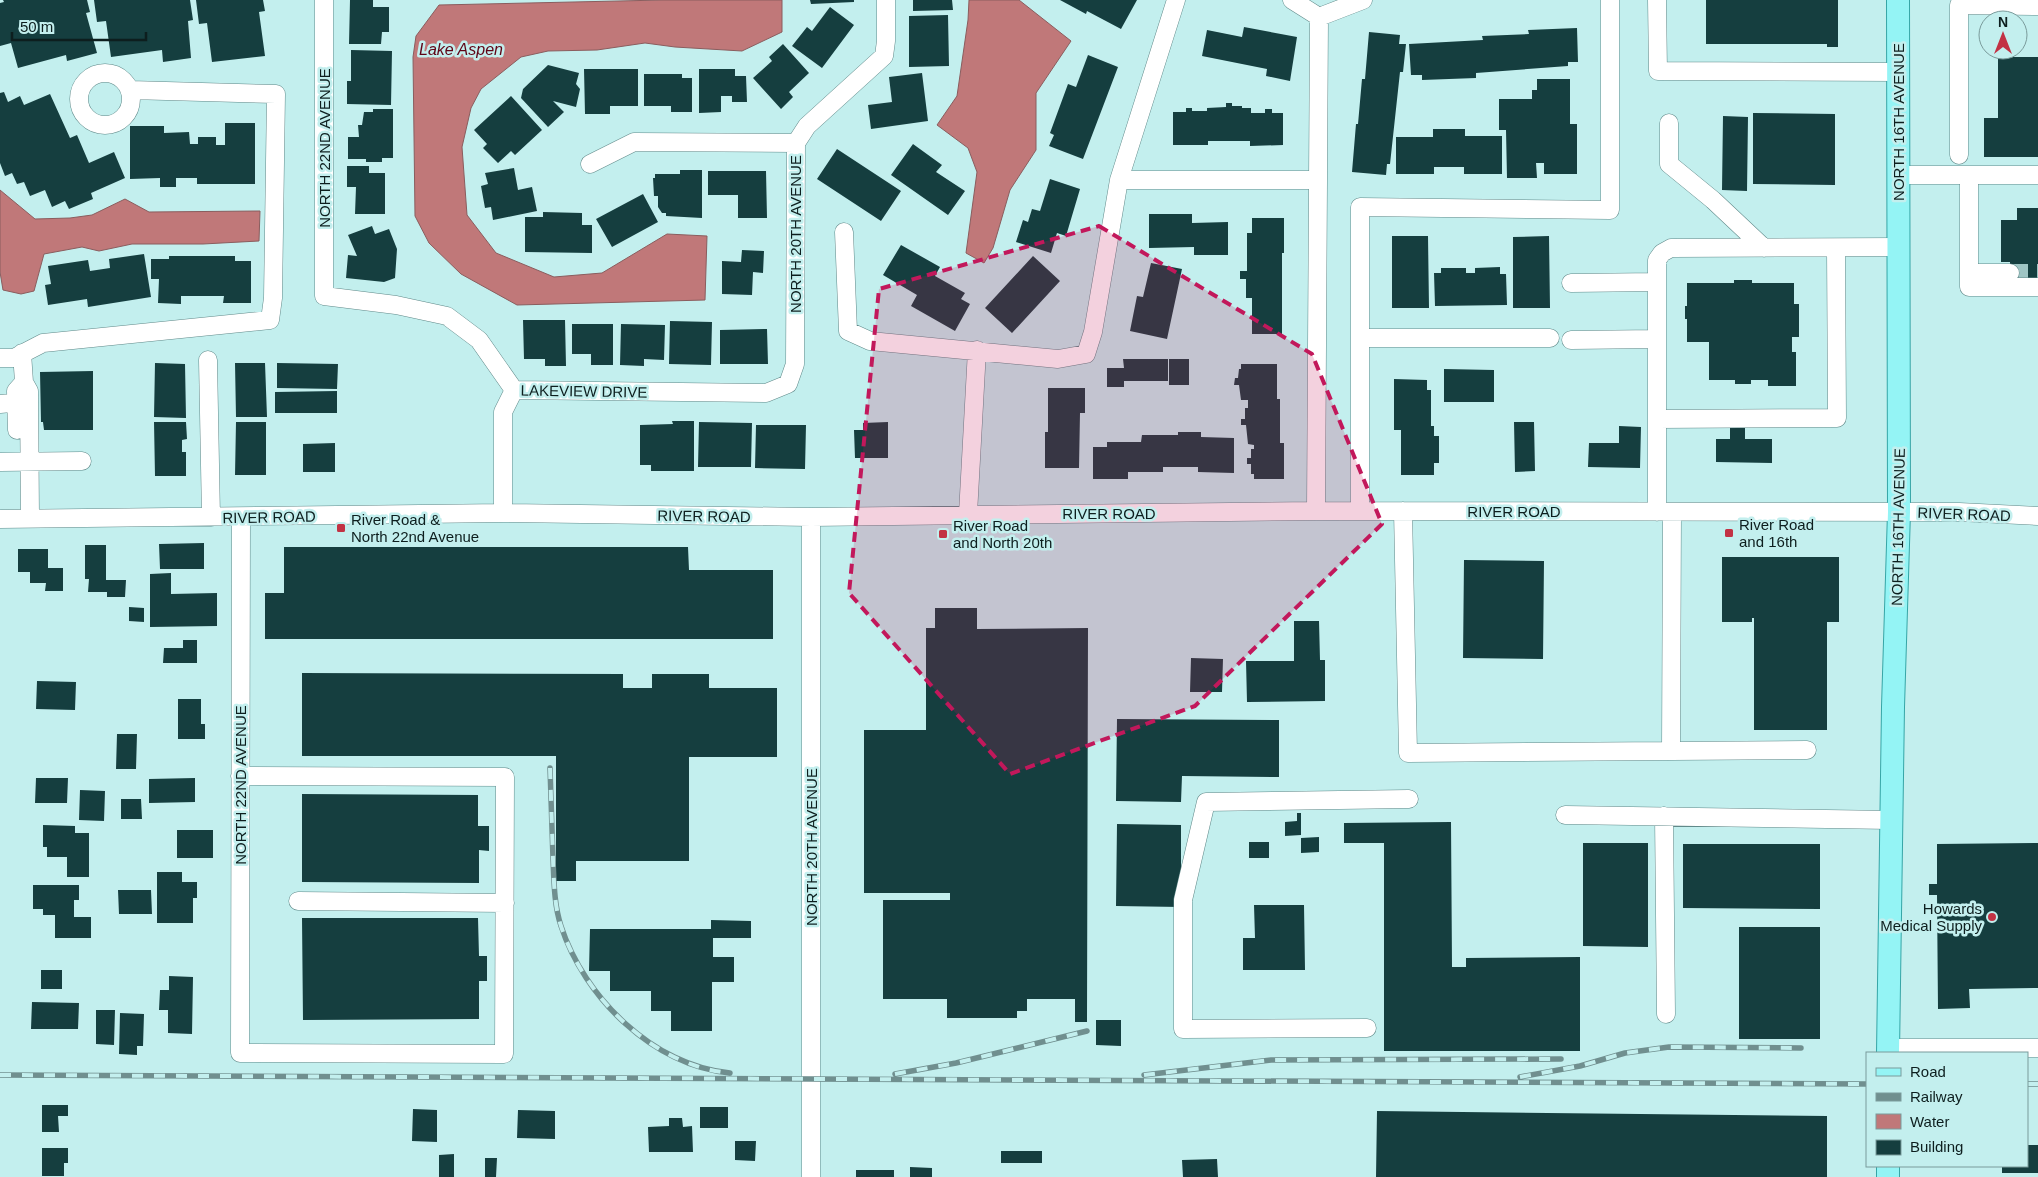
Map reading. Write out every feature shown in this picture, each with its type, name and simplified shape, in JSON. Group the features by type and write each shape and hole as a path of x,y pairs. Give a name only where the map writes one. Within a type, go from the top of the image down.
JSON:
{"main road":[{"name":"NORTH 16TH AVENUE","path":"1888,1051 1899,512 1898,0"}],"street":[{"name":"NORTH 22ND AVENUE","path":"324,0 324,296"},
{"name":"NORTH 20TH AVENUE","path":"788,384 795,364 796,143 807,126 884,56 886,0"},
{"path":"844,232 848,331 870,341 1058,359 1086,354 1092,332 1119,180 1176,0"},
{"path":"1292,0 1319,17"},
{"path":"1319,17 1363,0"},
{"path":"1360,511 1360,207 1610,210 1610,0"},
{"path":"1657,0 1658,71 1898,72"},
{"path":"1959,156 1959,5 2038,6"},
{"path":"1316,511 1319,17"},
{"path":"0,358 14,358 43,342 270,320 273,298 276,94 130,90"},
{"path":"1669,123 1669,164 1713,200 1764,248"},
{"path":"590,164 634,142 796,143"},
{"path":"1899,175 2038,175"},
{"path":"1969,175 1969,287 2038,287"},
{"path":"1119,180 1318,180"},
{"path":"1670,751 1664,512 1657,419 1657,260 1662,253 1671,248 1899,247"},
{"path":"1657,419 1837,418 1836,248"},
{"path":"1969,273 2010,273"},
{"path":"1571,283 1657,282"},
{"name":"LAKEVIEW DRIVE","path":"324,296 396,305 446,316 479,340 514,390 766,393 788,384"},
{"path":"1360,338 1550,338"},
{"path":"1571,340 1657,339"},
{"path":"968,514 977,350"},
{"path":"22,353 24,382 29,391 15,406 29,462 30,518"},
{"path":"208,360 211,517"},
{"path":"503,513 503,412 514,390"},
{"path":"0,462 82,461"},
{"name":"RIVER ROAD","path":"0,519 503,513 811,517 1316,511 1958,512 2038,516"},
{"path":"1403,511 1408,752 1807,750"},
{"name":"NORTH 22ND AVENUE","path":"240,517 240,1053 504,1054 505,903"},
{"name":"NORTH 20TH AVENUE","path":"811,517 811,1177"},
{"path":"240,776 505,777 505,903 298,900"},
{"path":"1367,1028 1183,1029 1183,900 1206,802 1409,799"},
{"path":"1565,815 1892,820"},
{"path":"1664,816 1666,1014"},
{"path":"1888,1051 2038,1048"}],"highlighted area":[{"path":"1099,226 1312,354 1382,524 1195,706 1010,774 849,593 879,289"}],"water":[{"name":"Lake Aspen","path":"663,0 782,0 782,32 742,51 675,47 645,43 597,50 548,51 521,57 481,89 471,108 462,147 467,215 496,253 554,277 602,273 667,234 707,236 705,300 517,305 461,274 429,243 415,216 413,57 416,36 439,5"},
{"path":"969,0 1019,0 1071,41 1036,93 1036,150 1010,190 993,248 984,263 966,253 977,172 968,148 937,125 957,96"},
{"path":"0,190 35,219 92,215 125,199 149,212 260,211 259,241 203,244 132,244 99,251 82,247 44,254 34,291 21,294 3,290 0,272"}],"building":[{"path":"3,0 87,0 90,12 86,13 97,53 67,61 66,55 18,68 11,43 0,46 0,3 4,2"},
{"path":"94,0 190,0 193,20 188,21 191,58 163,62 162,50 111,57 106,21 97,22"},
{"path":"196,0 263,0 265,11 259,12 265,56 212,62 207,23 199,24"},
{"path":"350,0 373,0 373,7 389,7 389,32 382,32 381,44 349,44"},
{"path":"810,0 854,0 854,2 811,4"},
{"path":"913,0 952,0 953,10 913,11"},
{"path":"1060,0 1137,0 1121,29 1087,11 1086,14"},
{"path":"1706,0 1838,0 1838,47 1827,47 1827,44 1706,44"},
{"path":"830,7 854,25 822,68 792,46 807,27 812,31"},
{"path":"948,15 949,66 909,67 909,16"},
{"path":"1244,27 1297,37 1290,81 1266,76 1267,69 1202,56 1207,30 1242,37"},
{"path":"1577,28 1578,62 1568,62 1568,66 1476,73 1476,78 1422,80 1422,75 1411,75 1409,44 1483,40 1482,36 1529,34 1528,30"},
{"path":"1369,32 1400,35 1399,44 1406,44 1403,72 1400,72 1390,164 1387,164 1386,175 1352,172 1356,124 1358,124 1362,79 1365,79"},
{"path":"783,44 809,73 789,92 793,97 781,109 753,78 772,61 769,57"},
{"path":"351,50 392,51 391,105 347,104 347,81 351,81"},
{"path":"1088,55 1118,67 1083,159 1049,146 1054,135 1050,133 1068,84 1076,87"},
{"path":"2028,57 2038,57 2038,157 1984,157 1984,118 1998,118 1998,60 2028,60"},
{"path":"548,65 579,73 576,84 580,89 576,107 553,101 564,112 548,127 521,98 523,89"},
{"path":"584,69 638,69 638,106 610,106 610,114 585,114"},
{"path":"699,69 735,69 735,76 746,76 747,102 732,102 732,96 721,96 721,112 699,113"},
{"path":"922,73 928,121 871,129 868,105 892,102 889,77"},
{"path":"644,74 682,74 682,78 692,78 692,112 671,112 671,106 644,106"},
{"path":"1537,79 1570,79 1570,124 1577,124 1577,174 1544,174 1544,163 1536,163 1537,178 1507,178 1506,130 1499,130 1499,99 1532,99 1532,90 1537,90"},
{"path":"4,92 8,102 20,96 24,105 50,94 70,138 77,135 89,163 114,152 125,178 91,193 93,199 69,209 65,201 52,207 45,190 30,196 24,182 17,184 12,173 5,176 0,163 0,93"},
{"path":"511,96 542,130 515,155 511,151 498,163 483,148 487,144 474,130"},
{"path":"1226,103 1232,103 1232,106 1242,106 1242,108 1251,108 1251,113 1265,113 1265,109 1272,109 1272,113 1283,113 1283,145 1250,146 1250,141 1208,141 1208,145 1173,145 1173,112 1186,112 1186,108 1192,108 1192,111 1207,111 1207,108 1226,107"},
{"path":"373,109 393,109 393,158 382,158 382,162 366,162 366,159 348,159 348,137 359,137 358,125 362,125 364,112 373,112"},
{"path":"1753,113 1835,114 1835,185 1753,184"},
{"path":"1723,116 1748,117 1747,191 1722,190"},
{"path":"225,123 255,123 255,184 197,184 197,178 176,178 176,187 160,187 160,178 130,179 130,126 164,126 164,133 189,132 190,144 198,144 198,137 216,137 216,145 225,145"},
{"path":"1433,129 1465,129 1465,136 1502,136 1502,174 1464,174 1464,167 1434,167 1434,174 1396,174 1396,137 1433,137"},
{"path":"913,144 942,165 936,172 965,191 948,215 891,175"},
{"path":"837,149 901,191 881,221 817,179"},
{"path":"347,166 369,166 369,173 385,173 385,214 355,214 356,187 347,187"},
{"path":"514,168 518,190 532,187 537,211 493,220 491,207 485,208 481,186 488,184 485,173"},
{"path":"680,170 702,170 702,218 666,216 666,213 662,213 658,207 658,196 654,196 653,178 655,178 655,174 680,174"},
{"path":"708,171 766,171 767,218 738,218 738,195 708,195"},
{"path":"1050,179 1080,189 1066,236 1057,233 1051,253 1016,242 1023,220 1028,222 1032,209 1040,211"},
{"path":"643,194 658,222 612,247 596,219"},
{"path":"2017,208 2038,208 2038,284 2010,284 2010,262 2001,262 2001,220 2017,220"},
{"path":"543,212 582,213 582,225 592,225 592,253 525,252 525,217 543,217"},
{"path":"1149,214 1192,214 1192,223 1228,222 1228,255 1194,255 1194,247 1149,248"},
{"path":"1252,218 1284,218 1282,334 1252,334 1252,298 1246,298 1246,279 1240,279 1240,271 1247,271 1247,233 1252,233"},
{"path":"372,226 375,234 389,229 397,249 395,278 384,282 346,278 348,255 357,256 348,235"},
{"path":"1392,236 1428,236 1429,308 1392,308"},
{"path":"1549,236 1550,308 1513,308 1513,237"},
{"path":"901,245 940,267 935,276 965,293 961,299 970,304 955,331 911,306 917,295 883,275"},
{"path":"742,250 764,251 763,273 753,272 752,295 722,294 722,261 741,262"},
{"path":"144,254 151,297 88,307 87,299 48,305 45,285 51,284 48,266 88,260 90,271 110,268 109,259"},
{"path":"169,256 235,256 235,261 251,261 251,303 223,303 224,296 181,296 181,304 158,303 159,279 151,279 151,259 169,259"},
{"path":"1033,256 1060,281 1012,333 985,308"},
{"path":"1151,263 1182,269 1167,339 1130,331 1137,296 1143,297"},
{"path":"1500,267 1500,274 1506,274 1507,305 1435,306 1434,273 1441,273 1441,268 1466,268 1466,273 1475,273 1475,268"},
{"path":"1734,280 1752,280 1752,283 1794,283 1794,304 1799,304 1799,337 1792,337 1792,352 1796,352 1796,386 1768,386 1768,380 1751,380 1751,384 1735,384 1735,380 1709,380 1709,342 1687,342 1685,306 1687,306 1687,283 1734,283"},
{"path":"523,320 565,320 566,366 545,366 545,359 524,359"},
{"path":"670,321 712,322 711,365 669,364"},
{"path":"572,324 613,324 613,365 591,365 591,354 572,354"},
{"path":"621,324 665,325 664,360 644,359 644,366 620,365"},
{"path":"767,329 768,364 720,364 720,330"},
{"path":"1123,359 1168,359 1168,381 1124,381 1124,387 1107,387 1107,368 1124,368"},
{"path":"1169,359 1189,359 1189,385 1169,385"},
{"path":"155,363 185,364 186,418 154,417"},
{"path":"235,363 265,363 267,417 236,417"},
{"path":"277,363 338,364 337,389 277,388"},
{"path":"1241,364 1277,364 1277,399 1280,399 1280,443 1284,443 1284,479 1254,479 1254,474 1251,474 1251,464 1247,464 1247,458 1251,458 1251,449 1254,449 1254,445 1248,444 1246,425 1241,425 1241,419 1245,419 1245,408 1248,408 1248,400 1241,400 1239,385 1234,385 1235,378 1238,378 1239,369 1241,369"},
{"path":"1444,369 1494,370 1494,402 1444,402"},
{"path":"93,371 93,430 44,430 43,422 41,422 40,372"},
{"path":"1394,379 1427,380 1427,390 1431,390 1431,426 1434,426 1434,436 1439,436 1439,463 1434,463 1434,475 1401,475 1401,430 1394,430"},
{"path":"1048,388 1085,388 1085,413 1080,413 1079,468 1045,468 1045,432 1048,432"},
{"path":"337,391 337,413 275,413 275,392"},
{"path":"672,421 694,421 694,471 651,471 651,465 640,465 640,425 673,424"},
{"path":"154,422 186,422 187,439 182,440 182,452 186,452 186,476 155,476"},
{"path":"236,422 266,422 266,475 235,475"},
{"path":"699,422 752,423 751,467 698,467"},
{"path":"888,422 888,458 855,458 854,430 863,430 863,423"},
{"path":"1514,422 1534,422 1535,471 1515,472"},
{"path":"756,425 806,425 805,469 755,468"},
{"path":"1619,426 1641,427 1640,468 1588,467 1589,443 1619,443"},
{"path":"1730,427 1745,427 1745,439 1772,439 1772,463 1716,462 1716,439 1730,439"},
{"path":"1178,432 1201,432 1201,437 1234,438 1234,473 1198,472 1198,467 1163,467 1163,472 1128,472 1128,479 1093,479 1093,447 1107,447 1107,442 1141,442 1142,435 1178,435"},
{"path":"335,443 335,472 303,472 303,444"},
{"path":"204,543 204,569 160,569 159,544"},
{"path":"85,545 106,545 106,580 126,580 125,597 107,597 107,592 88,592 89,579 85,579"},
{"path":"284,547 688,547 689,570 773,570 773,639 265,639 265,593 284,593"},
{"path":"18,549 48,549 48,568 63,568 63,591 45,591 46,583 30,583 30,572 18,572"},
{"path":"1722,557 1839,557 1839,622 1827,622 1827,730 1754,730 1754,618 1752,618 1752,622 1722,622"},
{"path":"1464,560 1544,561 1543,659 1463,658"},
{"path":"171,573 171,594 217,593 217,626 150,627 150,574"},
{"path":"129,607 144,608 144,622 129,621"},
{"path":"935,608 977,608 977,629 1088,628 1087,1022 1075,1022 1075,999 1027,999 1027,1011 1017,1011 1017,1018 947,1018 947,999 883,999 883,900 950,900 950,893 864,893 864,730 926,730 926,628 935,628"},
{"path":"1294,621 1319,621 1320,660 1325,660 1325,701 1247,702 1246,661 1294,661"},
{"path":"183,640 197,640 197,663 163,663 164,648 183,648"},
{"path":"1191,658 1223,659 1222,692 1190,692"},
{"path":"302,673 623,674 623,688 652,688 652,674 709,674 709,688 777,688 777,757 689,757 689,861 576,861 576,881 556,881 556,756 302,756"},
{"path":"37,681 76,682 75,710 36,709"},
{"path":"178,699 201,699 201,724 205,724 205,739 178,739"},
{"path":"1117,719 1279,720 1279,777 1182,776 1181,802 1116,801"},
{"path":"117,734 137,734 136,769 116,769"},
{"path":"36,778 68,778 67,803 35,803"},
{"path":"195,778 195,802 149,803 149,779"},
{"path":"80,790 105,791 104,821 79,820"},
{"path":"302,794 478,795 478,826 489,826 489,851 479,850 479,883 302,882"},
{"path":"121,799 141,799 142,819 121,819"},
{"path":"1297,813 1301,813 1301,835 1285,836 1285,822 1297,821"},
{"path":"1451,822 1452,967 1466,967 1466,958 1580,957 1580,1051 1384,1051 1384,843 1344,843 1344,823"},
{"path":"1117,824 1181,825 1181,907 1116,906"},
{"path":"43,825 75,826 75,833 89,833 89,877 67,877 67,857 47,857 47,847 43,847"},
{"path":"177,830 213,830 213,858 177,858"},
{"path":"1319,837 1319,852 1301,853 1301,838"},
{"path":"1249,842 1269,842 1269,858 1249,858"},
{"path":"1583,843 1648,843 1648,947 1583,946"},
{"path":"2038,843 2038,988 1969,989 1970,1008 1938,1009 1937,895 1929,895 1929,884 1937,884 1937,844"},
{"path":"1683,844 1820,844 1820,909 1683,908"},
{"path":"157,872 182,872 182,882 197,882 197,898 193,898 193,923 157,923"},
{"path":"33,885 79,885 79,900 74,900 74,917 91,917 91,938 55,938 55,915 43,915 43,909 33,909"},
{"path":"118,890 151,890 152,914 119,914"},
{"path":"1254,905 1304,905 1305,970 1243,970 1243,938 1255,938"},
{"path":"302,918 478,918 479,956 487,956 487,981 479,981 479,1019 303,1020"},
{"path":"711,920 751,921 751,938 713,938 713,957 734,957 734,982 712,982 712,1031 671,1031 671,1011 651,1011 651,991 610,991 610,971 589,971 590,929 711,929"},
{"path":"1739,927 1820,927 1820,1039 1739,1039"},
{"path":"41,970 62,970 62,989 41,989"},
{"path":"169,976 193,977 192,1034 168,1033 168,1010 159,1010 160,990 169,990"},
{"path":"32,1002 79,1003 78,1029 31,1029"},
{"path":"96,1010 115,1010 114,1045 96,1044"},
{"path":"120,1013 144,1014 143,1046 137,1046 137,1055 119,1054"},
{"path":"1096,1020 1121,1020 1121,1046 1096,1045"},
{"path":"42,1105 68,1105 68,1116 58,1116 59,1132 42,1132"},
{"path":"700,1107 728,1107 728,1128 700,1128"},
{"path":"413,1109 437,1110 437,1142 412,1141"},
{"path":"518,1110 555,1111 555,1139 517,1138"},
{"path":"1377,1111 1827,1116 1827,1177 1376,1177"},
{"path":"669,1118 682,1118 683,1127 692,1126 693,1152 649,1152 648,1127 669,1126"},
{"path":"735,1141 756,1141 755,1161 735,1160"},
{"path":"2028,1145 2038,1145 2038,1173 2002,1173 2002,1167 2028,1167"},
{"path":"42,1148 68,1148 68,1163 64,1163 64,1176 42,1176"},
{"path":"1001,1151 1042,1151 1042,1163 1001,1163"},
{"path":"454,1154 454,1177 439,1177 439,1155"},
{"path":"485,1158 497,1158 496,1177 485,1177"},
{"path":"1217,1159 1218,1177 1183,1177 1182,1160"},
{"path":"910,1167 932,1168 932,1177 910,1177"},
{"path":"856,1170 894,1170 894,1177 856,1177"}],"tunnel":[{"path":"2010,273 2038,273"}],"railway":[{"path":"550,768 557,910 561,926 572,952 586,978 604,1002 625,1024 649,1042 674,1057 702,1068 730,1073"},
{"path":"895,1074 956,1063 1087,1031"},
{"path":"1520,1077 1580,1066 1625,1053 1669,1047 1801,1048"},
{"path":"1144,1075 1271,1060 1561,1059"},
{"path":"0,1075 1866,1084"},
{"path":"2028,1084 2038,1084"}],"place":[{"name":"River Road & North 22nd Avenue","path":"341,528"},
{"name":"River Road and 16th","path":"1729,533"},
{"name":"River Road and North 20th","path":"943,534"},
{"name":"Howards Medical Supply","path":"1992,917"}]}
